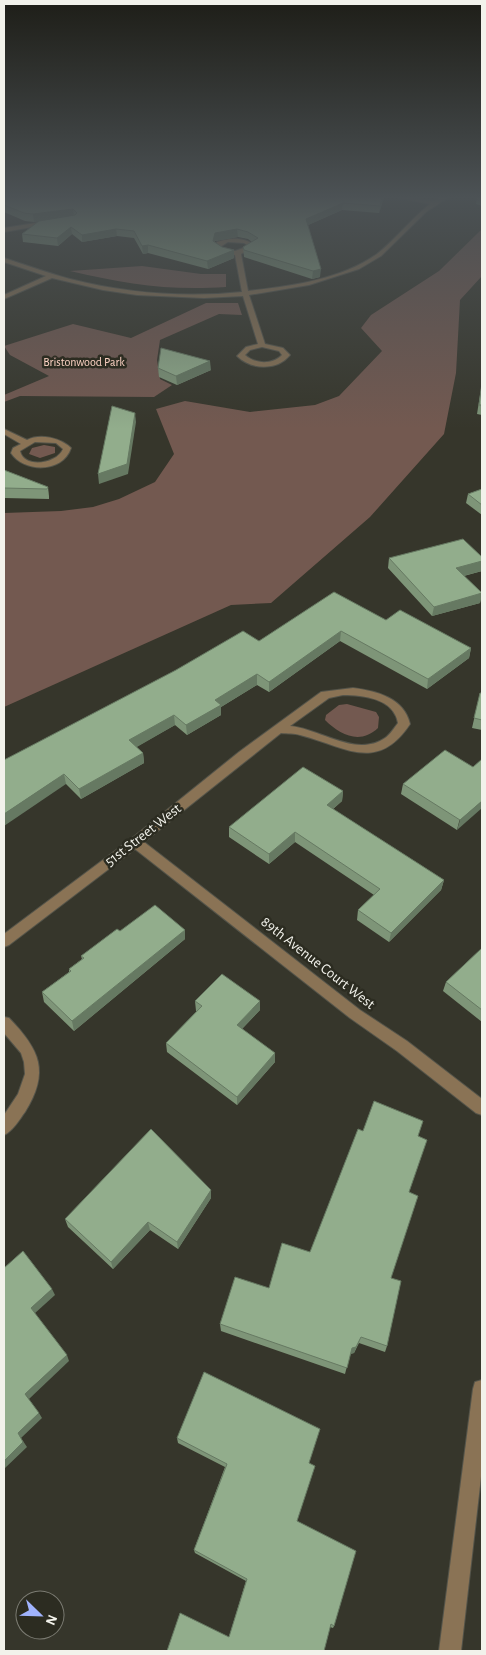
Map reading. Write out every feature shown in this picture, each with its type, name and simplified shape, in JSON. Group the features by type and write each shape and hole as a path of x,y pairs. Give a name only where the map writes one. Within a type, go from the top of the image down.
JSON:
{"street":[{"path":"48,274 103,289 148,295 196,296 245,293 301,285 335,274"},
{"path":"242,274 245,293 262,345"},
{"path":"4,297 53,276"},
{"path":"262,345 281,349 286,355 280,361 268,364 248,361 242,356 244,350 262,345"},
{"path":"4,431 26,443 42,439 58,441 67,448 66,452 58,460 50,463 26,463 16,457 15,454 20,446 26,443"},
{"name":"51st Street West","path":"4,941 135,842 243,755 282,729 325,696 334,692 367,694 384,700 400,710 404,724 390,741 367,750 346,747 301,732 282,729"},
{"name":"89th Avenue Court West","path":"135,842 356,1014 402,1046 482,1108"},
{"path":"4,1023 25,1046 34,1068 29,1092 4,1127"},
{"path":"450,1651 482,1389"}],"green space":[{"path":"84,274 226,274 226,287 166,287 110,280"},
{"path":"434,274 482,274 460,300 456,373 444,434 370,517 271,603 231,605 4,707 4,513 61,511 93,507 119,499 155,482 174,454 156,409 185,401 250,412 315,405 339,396 382,351 361,328 371,315"},
{"name":"Bristonwood Park","path":"206,303 238,303 242,315 219,314 160,340 157,360 160,379 172,385 154,397 20,396 4,402 4,395 49,376 10,355 4,346 73,324 131,338"},
{"path":"44,445 55,447 55,453 40,458 29,454 32,448"},
{"path":"347,704 376,712 379,717 378,728 364,736 350,736 337,730 325,720 326,715 339,705"}],"building":[{"path":"161,348 210,361 176,376 158,368"},
{"path":"482,383 482,405 479,405"},
{"path":"112,406 135,413 127,464 98,474"},
{"path":"4,470 48,487 47,489 4,488"},
{"path":"482,489 482,505 468,494"},
{"path":"463,539 482,557 482,561 456,568 482,593 434,607 389,558"},
{"path":"334,592 386,620 400,610 471,648 428,679 341,631 269,682 257,674 215,700 221,705 186,725 174,715 129,740 143,753 79,789 64,774 4,814 4,760 176,670 243,631 259,641"},
{"path":"480,693 482,693 482,720 474,718"},
{"path":"445,750 473,767 482,759 482,801 460,820 403,784"},
{"path":"303,767 343,791 327,805 444,880 391,933 358,910 380,889 295,832 269,854 229,827"},
{"path":"155,905 185,930 72,1021 42,992 71,971 69,969 84,958 81,956 117,929 120,931"},
{"path":"482,948 482,1010 446,982"},
{"path":"222,974 260,1001 237,1025 275,1053 237,1097 166,1043 202,1006 195,1001"},
{"path":"374,1101 423,1121 418,1136 427,1140 409,1192 418,1196 391,1278 401,1281 387,1346 361,1337 356,1347 352,1348 347,1368 220,1324 235,1277 269,1288 282,1243 310,1252 358,1129 363,1131"},
{"path":"151,1129 211,1190 177,1242 148,1222 111,1262 65,1219"},
{"path":"23,1251 52,1289 31,1308 67,1355 25,1394 39,1413 18,1433 23,1442 4,1461 4,1268"},
{"path":"204,1372 320,1429 309,1463 315,1466 297,1521 356,1551 334,1626 331,1624 324,1651 167,1651 180,1613 229,1637 247,1579 194,1550 227,1464 177,1438"}]}
